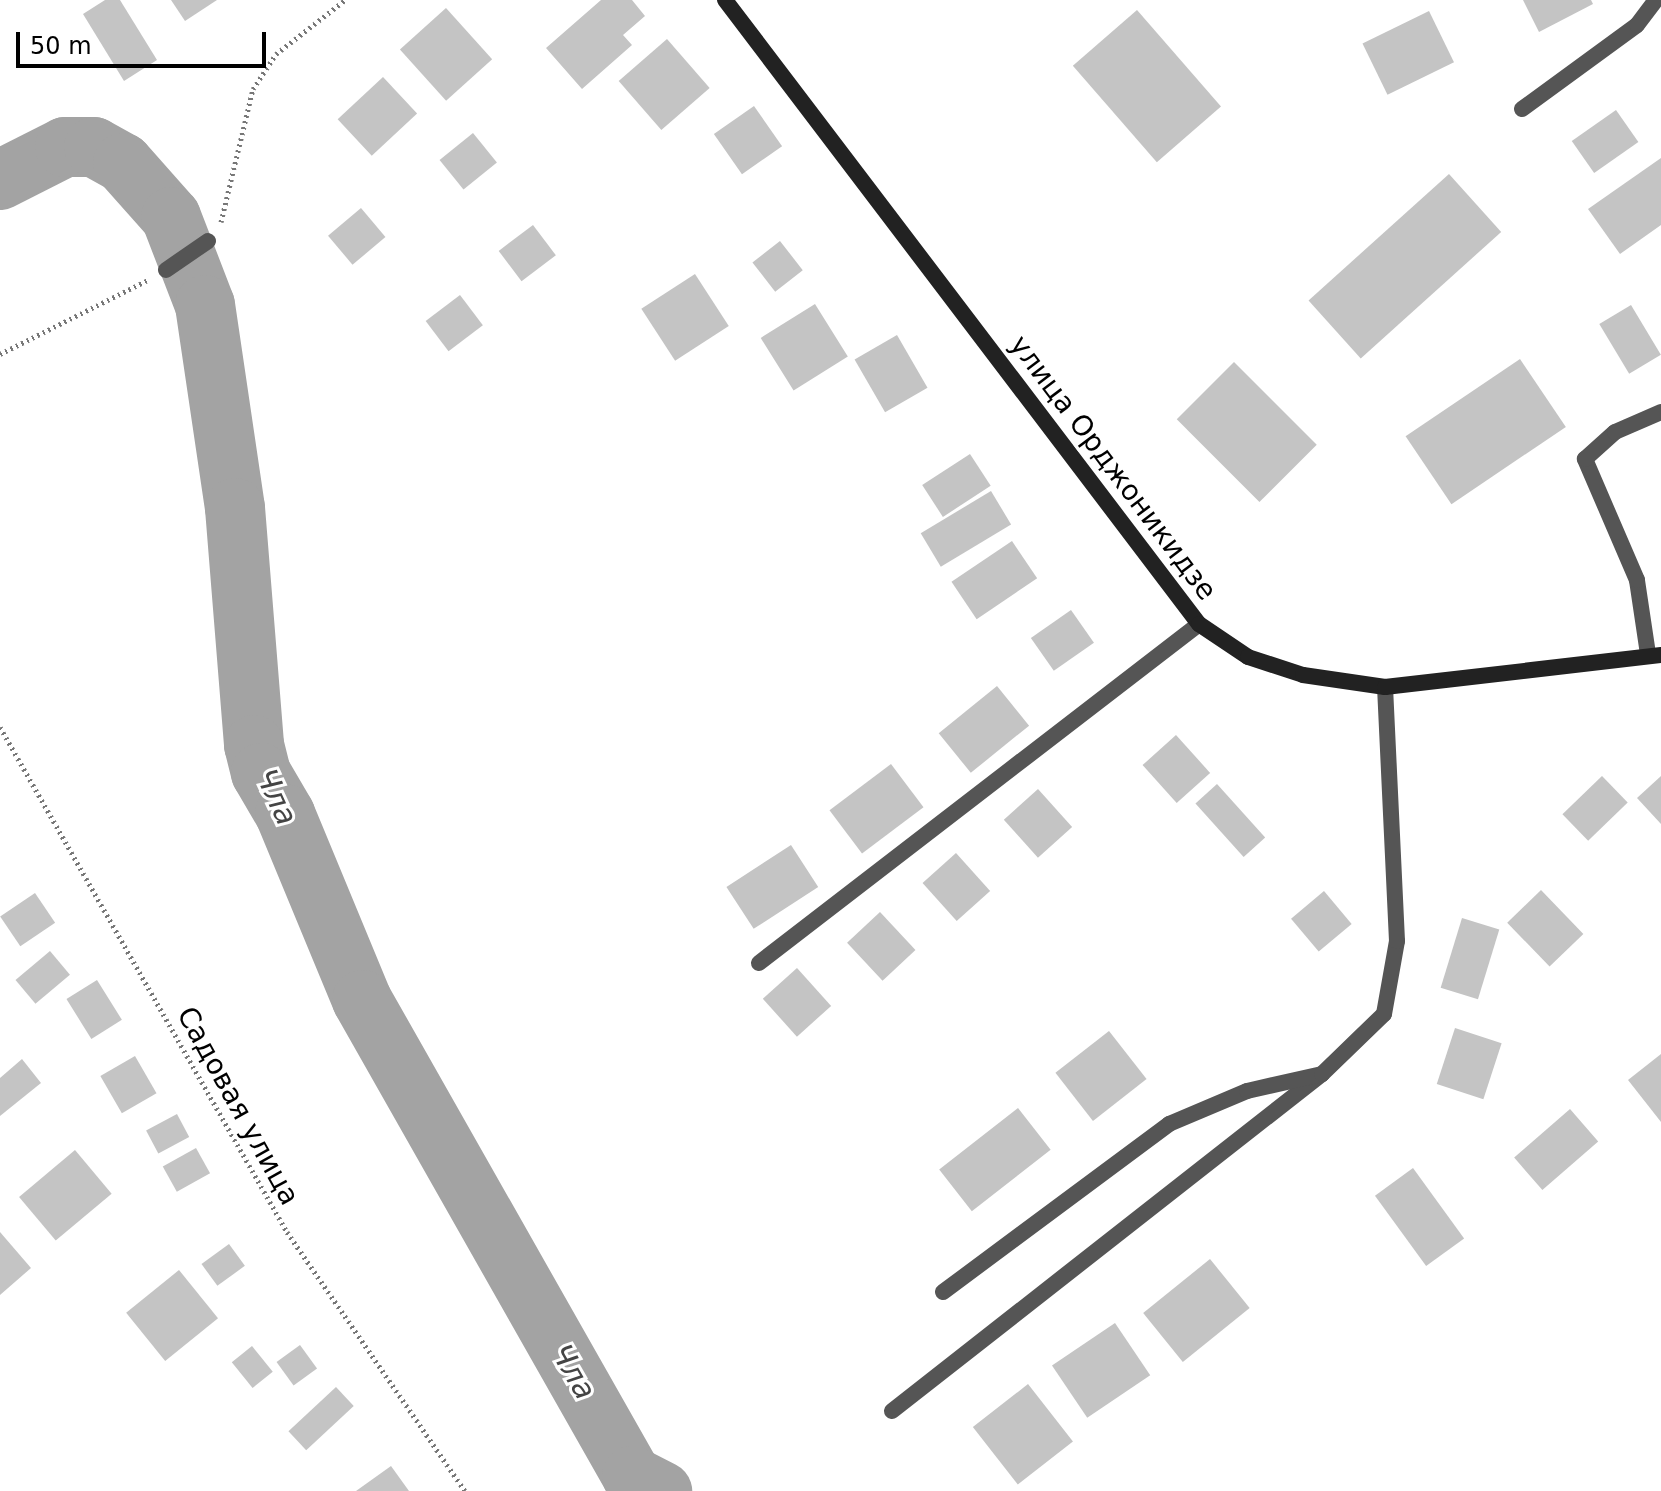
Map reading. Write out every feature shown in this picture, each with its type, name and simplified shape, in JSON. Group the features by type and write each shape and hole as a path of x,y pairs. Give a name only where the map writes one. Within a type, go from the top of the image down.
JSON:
{"street":[{"name":"улица Орджоникидзе","path":"725,0 1199,624 1248,657 1303,675 1385,687 1654,654"},
{"path":"1522,109 1637,25 1656,0"},
{"path":"166,270 208,241"},
{"path":"1654,654 1637,580 1585,459 1615,432 1661,412"},
{"path":"759,963 1199,624"},
{"path":"892,1411 1322,1074 1384,1014 1397,941 1385,687"},
{"path":"943,1292 1169,1124 1247,1091 1322,1074"}],"path":[{"path":"208,241 231,199 253,89 276,54 345,0"},
{"path":"0,354 166,270"},
{"name":"Садовая улица","path":"0,727 287,1232 465,1491"}],"building":[{"path":"105,0 120,0 157,60 124,81 83,14"},
{"path":"171,0 217,0 185,21"},
{"path":"601,0 632,0 645,16 623,35 632,45 582,89 546,48"},
{"path":"1523,0 1591,0 1593,4 1539,32"},
{"path":"446,8 492,59 446,101 400,49"},
{"path":"1137,10 1221,107 1157,162 1073,66"},
{"path":"1429,11 1454,62 1387,95 1362,43"},
{"path":"667,39 710,88 661,130 619,81"},
{"path":"383,77 417,114 372,156 338,119"},
{"path":"754,106 782,146 742,174 714,134"},
{"path":"1616,110 1638,142 1594,173 1572,141"},
{"path":"473,133 497,163 463,190 440,160"},
{"path":"1661,158 1661,225 1620,254 1588,209"},
{"path":"1449,174 1501,232 1361,358 1309,300"},
{"path":"361,208 385,237 352,265 328,236"},
{"path":"533,225 556,255 522,281 499,251"},
{"path":"780,241 803,270 775,292 752,263"},
{"path":"695,274 729,326 675,361 641,309"},
{"path":"460,295 483,325 449,351 426,321"},
{"path":"815,304 848,357 794,390 761,338"},
{"path":"1631,305 1661,355 1629,374 1599,324"},
{"path":"897,335 928,388 885,412 855,360"},
{"path":"1520,359 1566,427 1451,504 1406,436"},
{"path":"1234,362 1317,445 1259,502 1177,419"},
{"path":"970,454 991,486 943,517 922,485"},
{"path":"991,491 1011,524 941,567 921,533"},
{"path":"1012,541 1037,578 977,619 951,582"},
{"path":"1071,610 1094,643 1054,671 1031,638"},
{"path":"997,686 1029,726 971,773 939,733"},
{"path":"1176,735 1210,773 1177,803 1143,765"},
{"path":"891,764 923,807 862,853 830,810"},
{"path":"1602,776 1628,803 1588,841 1562,814"},
{"path":"1661,776 1661,824 1637,798"},
{"path":"1217,784 1265,838 1244,857 1195,803"},
{"path":"1038,789 1072,827 1038,858 1004,820"},
{"path":"791,845 818,887 754,929 726,887"},
{"path":"956,853 990,891 957,921 923,883"},
{"path":"1541,890 1583,934 1550,967 1507,923"},
{"path":"1324,891 1352,924 1319,952 1291,919"},
{"path":"35,893 55,923 20,946 0,916"},
{"path":"880,912 915,950 883,981 847,943"},
{"path":"1462,918 1499,929 1478,999 1441,988"},
{"path":"50,951 70,975 35,1004 16,980"},
{"path":"797,968 831,1006 797,1037 763,999"},
{"path":"97,980 122,1020 91,1039 66,999"},
{"path":"1455,1028 1502,1043 1483,1099 1437,1084"},
{"path":"1109,1031 1147,1079 1093,1121 1055,1073"},
{"path":"1661,1054 1661,1122 1628,1080"},
{"path":"135,1056 156,1093 122,1113 100,1076"},
{"path":"22,1059 41,1083 0,1116 0,1078"},
{"path":"1018,1108 1051,1150 972,1211 939,1170"},
{"path":"1570,1109 1598,1141 1542,1190 1514,1158"},
{"path":"177,1114 189,1137 158,1153 146,1130"},
{"path":"196,1148 210,1173 177,1192 163,1166"},
{"path":"75,1150 112,1194 56,1241 19,1197"},
{"path":"1413,1168 1464,1238 1426,1266 1375,1196"},
{"path":"0,1232 31,1268 0,1295"},
{"path":"229,1244 245,1266 217,1286 201,1264"},
{"path":"1210,1259 1250,1308 1183,1362 1143,1313"},
{"path":"179,1270 218,1318 165,1361 126,1313"},
{"path":"1115,1323 1150,1375 1087,1418 1052,1365"},
{"path":"300,1345 317,1368 294,1386 277,1362"},
{"path":"252,1346 273,1372 253,1388 232,1362"},
{"path":"1028,1384 1073,1442 1018,1485 973,1427"},
{"path":"336,1387 354,1406 306,1450 288,1431"},
{"path":"391,1466 409,1491 356,1491"}],"waterway":[{"name":"Чла","path":"0,180 65,147 94,147 123,163 171,217 205,305 235,508 254,745 261,773 285,814 362,1000 632,1476 662,1491"}]}
